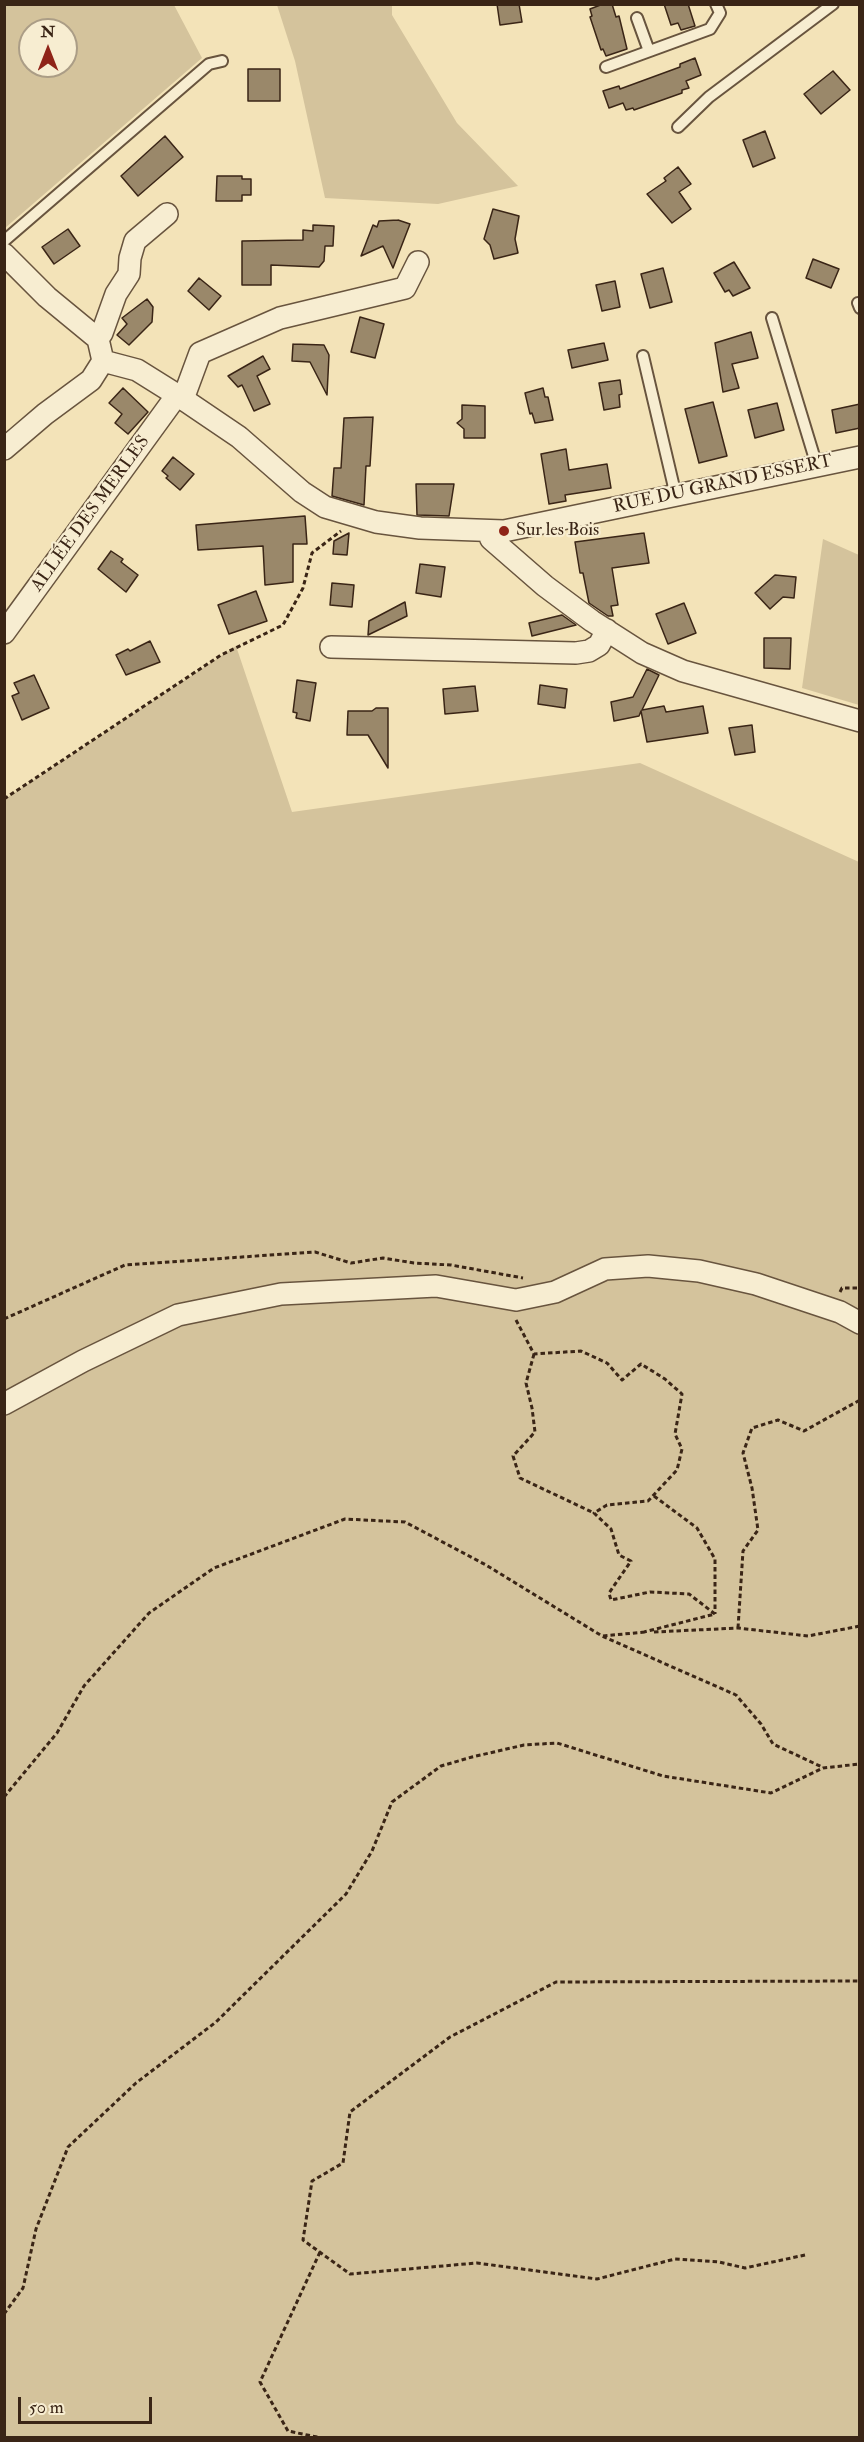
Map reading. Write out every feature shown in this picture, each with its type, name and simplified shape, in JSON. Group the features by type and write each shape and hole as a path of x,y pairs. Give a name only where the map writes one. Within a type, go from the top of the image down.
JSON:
{"street":[{"path":"98,339 116,294 129,274 130,258 135,241 167,214"},
{"path":"4,254 47,297 98,339 103,361 91,380 4,448"},
{"name":"ALLÉE DES MERLES","path":"4,633 180,397 201,353 280,318 405,288 418,262"},
{"name":"RUE DU GRAND ESSERT","path":"103,361 136,370 180,397 239,437 302,492 325,507 359,517 420,528 504,531 860,457"},
{"path":"488,532 491,539 545,586 642,653 683,671 860,721"},
{"path":"332,647 576,653 589,651 599,645 607,630"},
{"path":"4,1404 83,1361 178,1315 281,1294 436,1286 516,1300 555,1292 605,1269 648,1266 699,1271 756,1284 840,1312 860,1323"}],"lane":[{"path":"606,67 710,29 720,13 716,4"},
{"path":"678,127 709,97 833,4"},
{"path":"637,18 649,51"},
{"path":"4,241 209,64 222,61"},
{"path":"772,318 817,466"},
{"path":"643,356 676,496"}],"path":[{"path":"4,799 221,655 283,624 303,588 312,553 359,517"},
{"path":"4,1319 125,1265 315,1252 351,1263 382,1258 451,1265 520,1278 532,1277"},
{"path":"516,1300 516,1320 534,1354 525,1383 532,1407 535,1432 513,1456 520,1478 594,1513 611,1529 619,1555 631,1561 609,1593 611,1600 650,1592 690,1594 715,1614"},
{"path":"534,1354 581,1351 607,1363 622,1380 641,1364 665,1379 682,1394 675,1434 682,1449 677,1470 648,1502 607,1505 594,1513"},
{"path":"738,1628 743,1551 758,1530 752,1488 743,1453 752,1428 778,1420 804,1431 860,1400"},
{"path":"654,1496 697,1528 715,1558 715,1614"},
{"path":"4,1797 57,1733 84,1686 149,1613 214,1568 345,1519 405,1522 486,1564 602,1636 736,1695 761,1724 772,1744 823,1768"},
{"path":"644,1632 715,1614"},
{"path":"602,1636 738,1628 808,1636 860,1626"},
{"path":"4,2314 23,2288 36,2229 68,2147 136,2084 216,2022 346,1894 372,1851 392,1802 441,1766 524,1745 557,1743 663,1776 771,1793 823,1768 860,1764"},
{"path":"805,2255 745,2268 719,2262 675,2259 597,2279 477,2263 350,2274 303,2240 312,2181 343,2163 350,2112 450,2037 556,1982 860,1981"},
{"path":"320,2252 260,2382 288,2431 322,2438"}],"shaded area":[{"path":"5,4 174,5 202,58 5,228"},
{"path":"277,5 392,5 392,15 457,123 518,186 438,204 325,198 295,61"},
{"path":"823,539 859,555 859,705 802,688"},
{"path":"236,646 292,812 640,763 859,862 859,2437 5,2438 5,799"}],"building":[{"path":"497,4 519,4 522,22 500,25"},
{"path":"603,4 612,4 616,17 619,16 627,49 606,56 603,49 601,50 590,17 592,16 590,9"},
{"path":"664,4 688,4 695,26 681,30 678,23 671,25"},
{"path":"695,58 701,75 686,81 689,88 682,90 682,93 634,110 633,108 626,110 623,103 609,108 603,91 619,86 620,89 680,67 680,64"},
{"path":"248,69 280,69 280,101 248,101"},
{"path":"833,71 850,90 821,114 804,94"},
{"path":"765,131 775,158 753,167 743,140"},
{"path":"165,136 183,157 138,196 121,176"},
{"path":"678,167 691,184 679,192 691,209 672,223 647,194 666,181 664,178"},
{"path":"217,176 242,176 242,179 251,179 251,195 242,195 242,201 216,201"},
{"path":"493,209 519,216 515,239 518,253 494,259 490,245 484,239"},
{"path":"398,220 410,224 393,268 383,246 361,256 373,225 377,227 379,221"},
{"path":"313,225 334,226 333,246 325,246 324,261 319,267 271,265 271,285 242,285 242,241 303,240 303,230 313,231"},
{"path":"68,229 80,246 54,264 42,247"},
{"path":"813,259 839,269 831,288 806,278"},
{"path":"734,262 750,288 733,296 729,290 725,292 714,273"},
{"path":"663,268 672,302 650,308 641,274"},
{"path":"199,278 221,296 209,310 188,291"},
{"path":"615,281 620,307 602,311 596,285"},
{"path":"147,299 153,307 152,322 129,345 117,335 127,324 122,318"},
{"path":"360,317 384,324 375,358 351,352"},
{"path":"751,332 758,358 732,364 739,388 723,392 715,343"},
{"path":"604,343 608,360 572,368 568,350"},
{"path":"293,344 324,345 329,355 327,395 310,362 292,361"},
{"path":"263,356 270,369 257,376 270,404 254,411 242,385 238,387 228,376"},
{"path":"620,380 622,394 619,395 620,407 604,410 599,383"},
{"path":"123,388 148,412 128,434 115,423 122,414 109,403"},
{"path":"543,388 545,397 548,397 553,420 535,423 532,413 530,414 525,393"},
{"path":"713,402 727,456 699,463 685,409"},
{"path":"777,403 784,430 755,438 748,410"},
{"path":"860,404 860,428 836,433 832,410"},
{"path":"462,405 485,406 485,438 464,438 464,429 457,423 462,419"},
{"path":"373,417 370,466 366,466 364,505 332,496 334,468 341,468 344,418"},
{"path":"566,449 569,470 607,464 611,488 565,495 566,501 549,504 541,454"},
{"path":"173,457 194,474 180,490 166,478 168,476 162,471"},
{"path":"416,484 454,484 449,516 417,515"},
{"path":"305,516 307,544 293,544 293,582 265,585 263,546 198,550 196,525"},
{"path":"349,533 347,555 333,554 334,541"},
{"path":"644,533 649,563 612,568 618,605 611,606 613,616 608,616 589,603 583,573 580,573 575,542"},
{"path":"111,551 123,559 121,562 138,575 126,592 98,569"},
{"path":"420,564 445,567 441,597 416,593"},
{"path":"775,575 796,577 794,598 783,597 770,609 755,593"},
{"path":"332,583 354,585 352,607 330,605"},
{"path":"256,591 267,621 229,634 218,605"},
{"path":"405,602 407,616 368,635 369,621"},
{"path":"684,603 696,633 668,644 656,614"},
{"path":"562,615 576,625 532,636 529,623"},
{"path":"764,638 791,638 790,669 764,668"},
{"path":"150,641 160,662 126,675 116,655"},
{"path":"647,669 659,675 642,710 664,706 666,712 703,706 708,733 647,742 641,711 639,716 614,721 611,702 633,697"},
{"path":"34,675 49,708 22,720 12,696 19,693 14,683"},
{"path":"297,680 316,683 310,721 296,718 297,713 293,712"},
{"path":"540,685 567,689 565,708 538,704"},
{"path":"475,686 478,711 445,714 443,689"},
{"path":"376,708 388,708 388,768 368,735 347,735 348,711 372,711"},
{"path":"752,725 755,752 735,755 729,728"}],"place":[{"name":"Sur les Bois","path":"504,531"}]}
